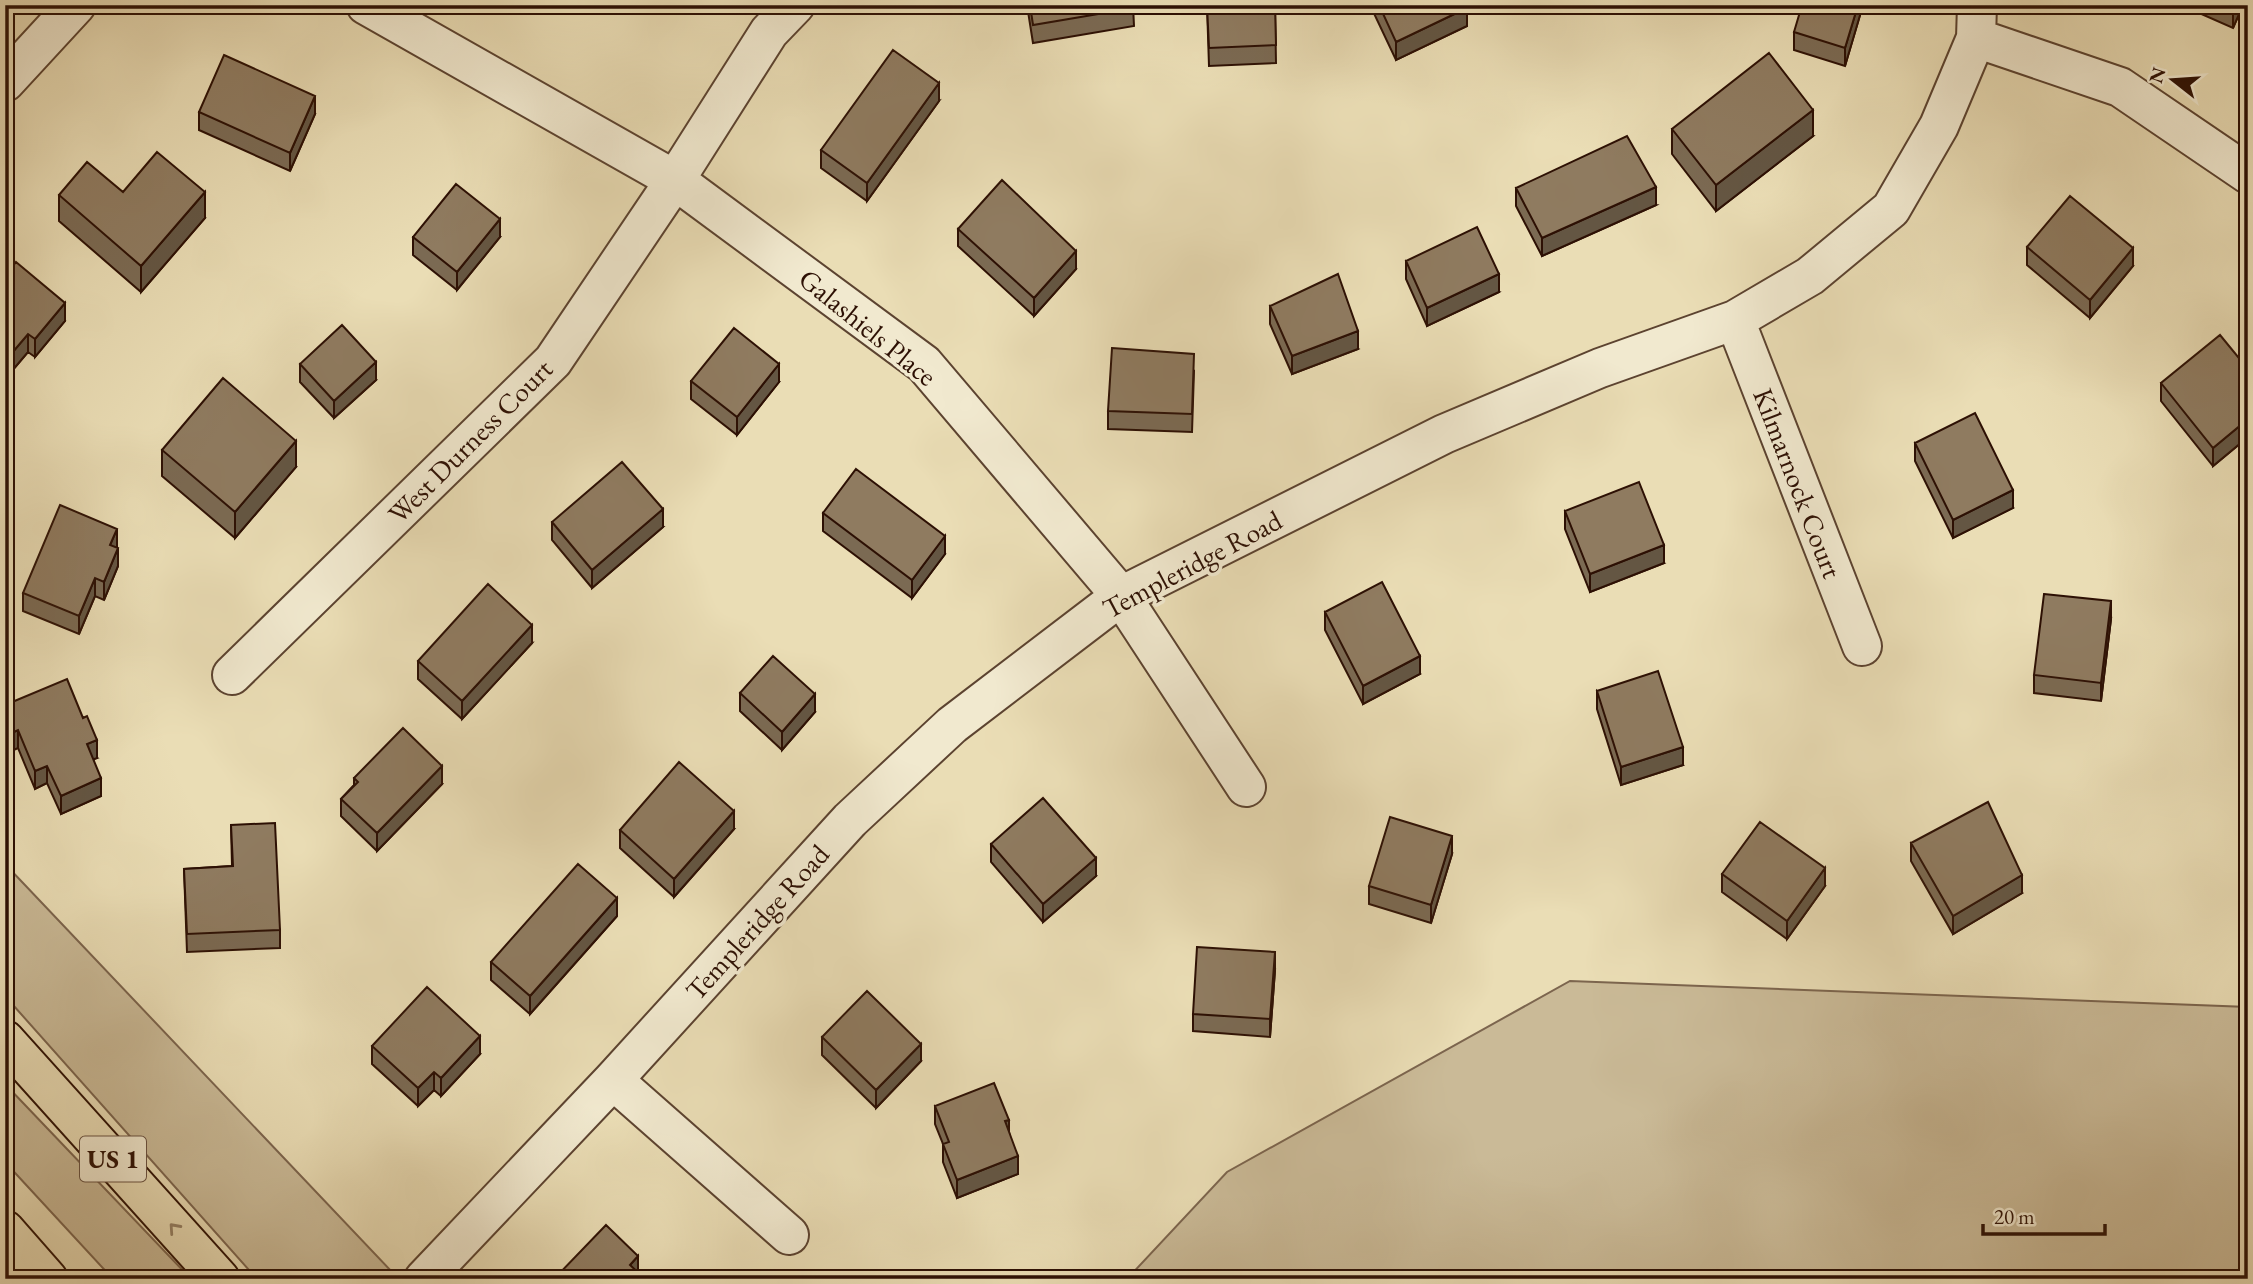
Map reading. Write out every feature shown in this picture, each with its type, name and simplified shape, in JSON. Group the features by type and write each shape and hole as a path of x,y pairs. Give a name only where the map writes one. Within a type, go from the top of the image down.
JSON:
{"highway":[{"name":"US 1","path":"5,1040 220,1279"},
{"path":"5,1230 48,1279"}],"street":[{"path":"5,82 76,5"},
{"name":"Galashiels Place","path":"366,5 675,180 924,364 1121,596 1246,787"},
{"name":"West Durness Court","path":"232,675 553,361 675,180 769,32 794,5"},
{"path":"1977,22 2120,87 2248,174"},
{"name":"Templeridge Road","path":"424,1279 613,1080 850,820 952,725 1121,596 1444,434 1600,368 1735,320 1810,275 1891,209 1939,126 1977,22"},
{"name":"Kilmarnock Court","path":"1735,320 1862,646"},
{"path":"613,1080 789,1235"}],"shaded area":[{"path":"5,864 393,1273 388,1279 257,1279 5,996"},
{"path":"1570,981 2248,1007 2248,1279 1127,1279 1227,1172"},
{"path":"5,1084 191,1279 113,1279 5,1162"}],"building":[{"path":"1030,5 1133,5 1134,8 1033,25"},
{"path":"1207,5 1275,5 1276,45 1209,48"},
{"path":"1379,5 1466,5 1467,8 1396,42"},
{"path":"1802,5 1858,5 1845,48 1794,32"},
{"path":"2222,5 2235,5 2233,10"},
{"path":"893,50 939,83 867,183 821,150"},
{"path":"1769,53 1813,110 1716,185 1672,129"},
{"path":"224,55 315,96 290,153 199,112"},
{"path":"1627,136 1656,187 1542,238 1516,188"},
{"path":"157,152 205,192 141,266 59,195 87,162 123,192"},
{"path":"1002,180 1076,251 1034,298 958,229"},
{"path":"456,184 500,219 457,272 413,237"},
{"path":"2070,196 2133,248 2090,300 2027,247"},
{"path":"1477,227 1499,274 1427,308 1406,261"},
{"path":"16,262 65,303 35,339 28,334 6,360 5,275"},
{"path":"1338,274 1358,331 1292,356 1270,306"},
{"path":"342,325 376,362 334,401 300,364"},
{"path":"734,328 779,364 737,417 691,381"},
{"path":"2220,335 2248,369 2248,419 2213,448 2161,383"},
{"path":"1112,348 1194,354 1192,414 1108,411"},
{"path":"223,378 296,441 235,512 162,450"},
{"path":"1975,413 2013,490 1953,520 1915,443"},
{"path":"622,462 663,509 592,570 552,522"},
{"path":"856,469 945,536 912,580 823,513"},
{"path":"1639,482 1664,545 1590,574 1565,511"},
{"path":"60,505 117,529 110,545 118,548 104,582 95,578 79,616 23,593"},
{"path":"1382,582 1420,656 1363,686 1325,612"},
{"path":"488,584 532,625 462,701 418,661"},
{"path":"2044,594 2111,601 2101,683 2034,675"},
{"path":"773,656 815,694 782,732 740,693"},
{"path":"1658,671 1683,747 1621,767 1597,691"},
{"path":"67,679 83,718 87,716 97,740 87,744 101,778 61,796 47,766 35,771 18,730 5,736 5,705"},
{"path":"403,728 442,766 377,833 341,799 358,782 354,778"},
{"path":"679,762 734,811 674,879 620,830"},
{"path":"1043,798 1096,858 1043,904 991,844"},
{"path":"1988,802 2022,875 1953,916 1911,843"},
{"path":"1390,817 1452,836 1431,905 1369,886"},
{"path":"1760,822 1825,868 1787,921 1722,874"},
{"path":"275,823 280,930 187,934 184,869 233,866 231,825"},
{"path":"578,864 617,898 530,996 491,962"},
{"path":"1197,947 1275,952 1270,1019 1193,1014"},
{"path":"427,987 480,1036 441,1078 434,1072 418,1088 372,1046"},
{"path":"867,991 921,1044 876,1090 822,1037"},
{"path":"994,1083 1009,1120 1005,1121 1018,1156 957,1180 943,1144 949,1142 935,1106"},
{"path":"606,1225 638,1256 630,1265 643,1277 554,1279"}]}
